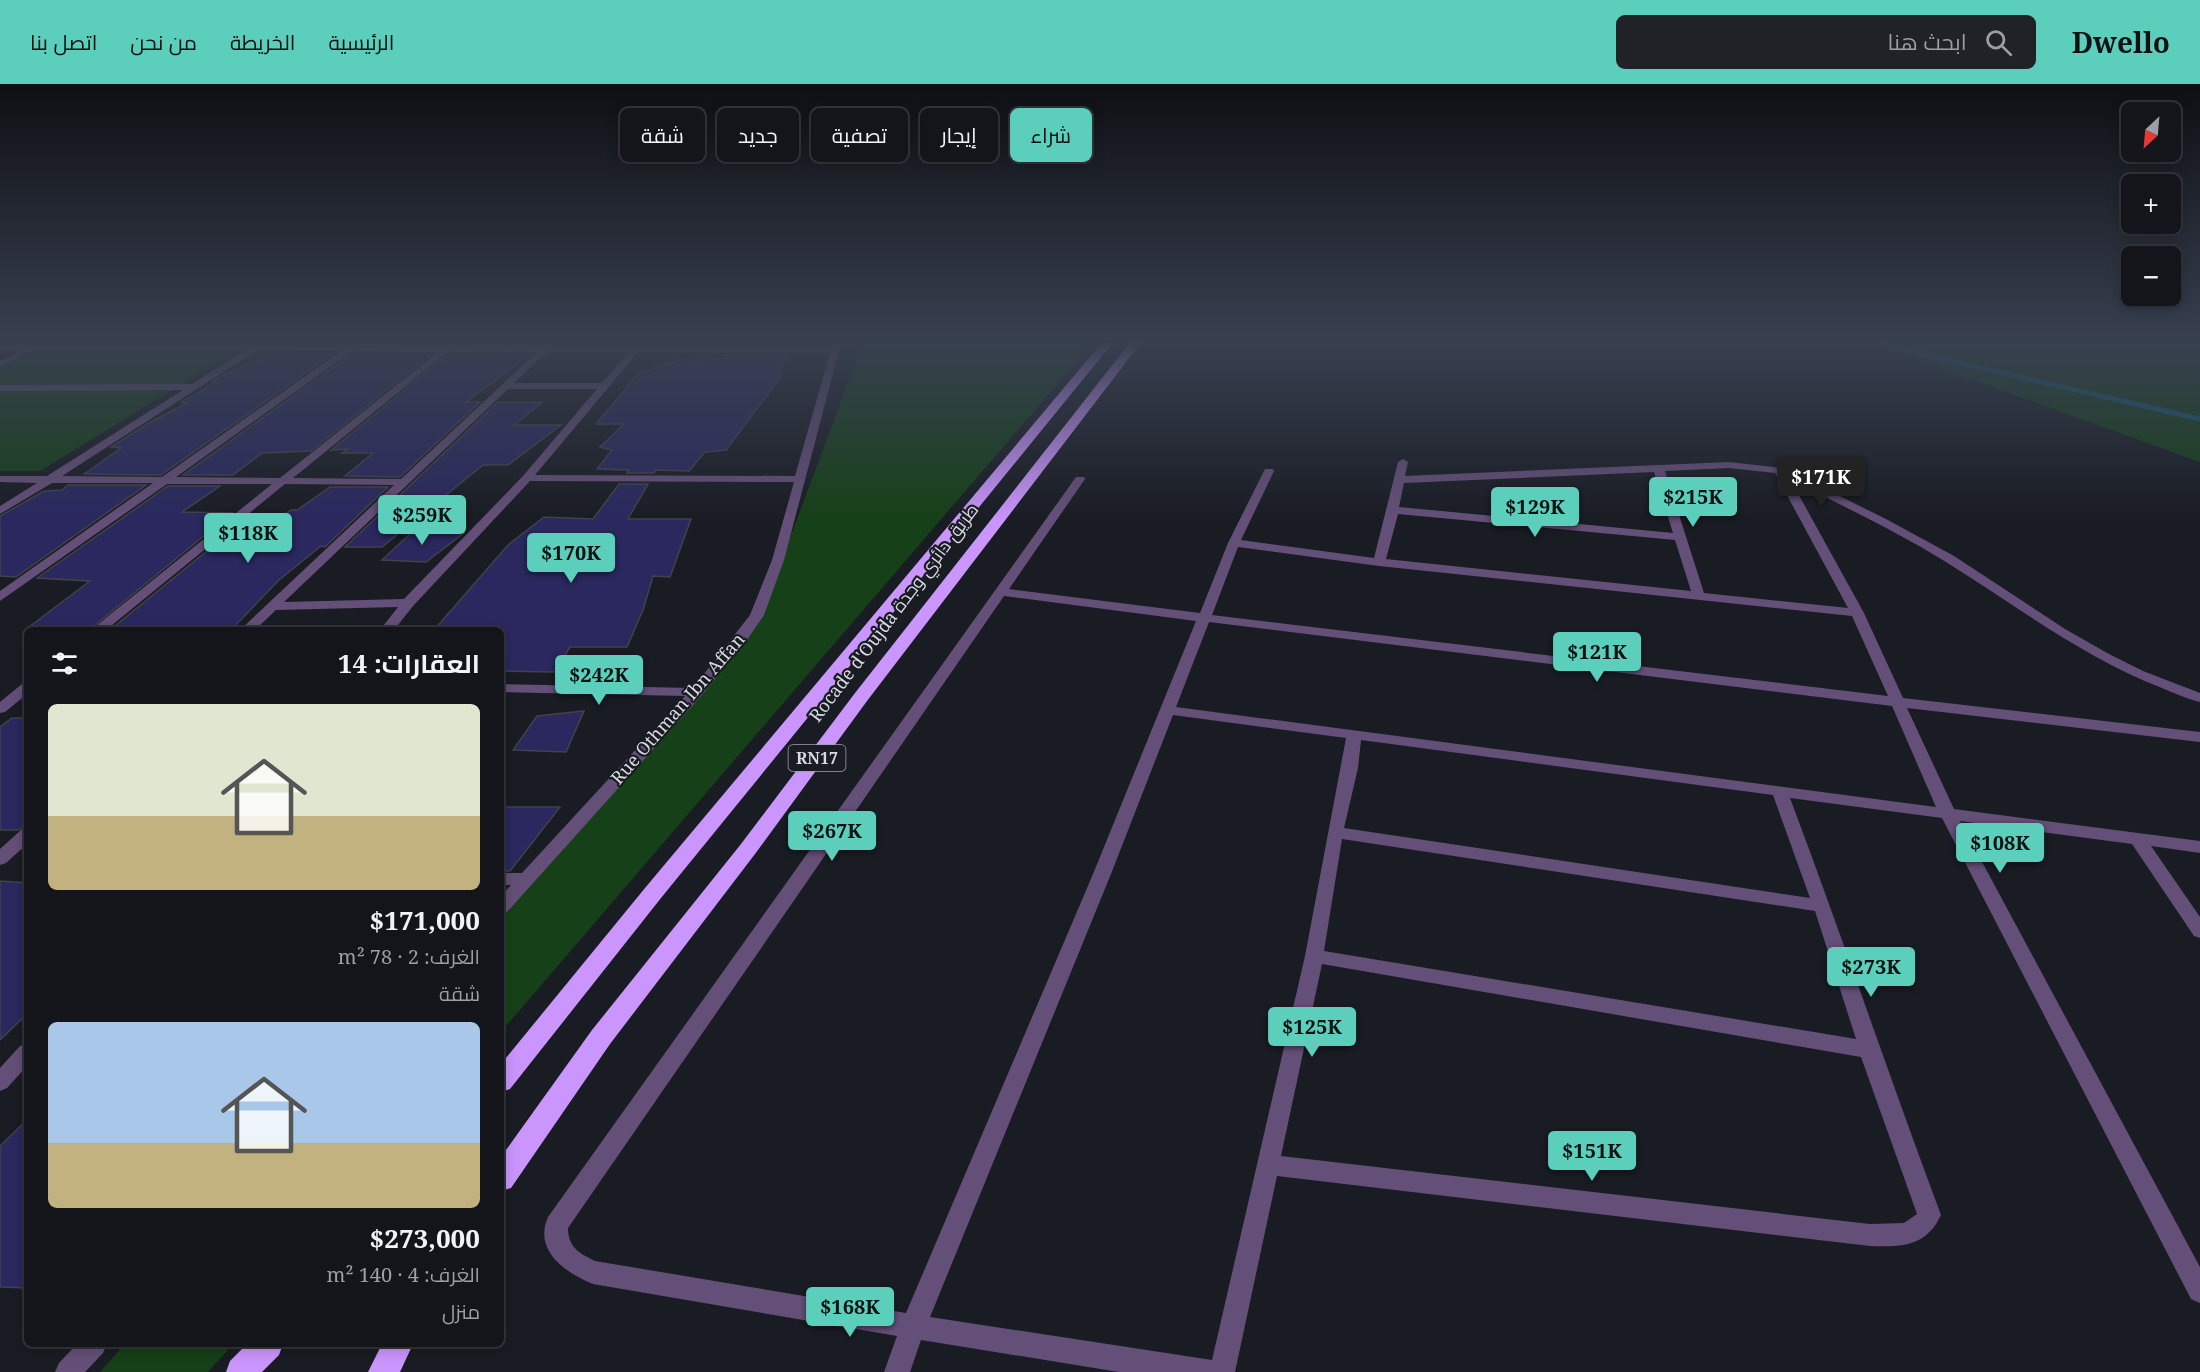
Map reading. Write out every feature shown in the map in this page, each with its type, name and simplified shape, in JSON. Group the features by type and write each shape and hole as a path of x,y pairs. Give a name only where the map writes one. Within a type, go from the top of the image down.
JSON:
{"highway":[{"name":"Rocade d'Oujda طريق دائري وجدة","path":"504,1078 653,893 1060,400"},
{"name":"Rocade d'Oujda طريق دائري وجدة","path":"504,1175 607,1029 748,849 861,697 1091,400"},
{"path":"241,1372 265,1347"},
{"path":"383,1372 396,1347"}],"street":[{"path":"0,511 172,400"},
{"path":"0,597 279,400"},
{"path":"102,627 383,400"},
{"path":"250,627 490,400"},
{"path":"389,627 408,603 526,478 593,400"},
{"name":"Rue Othman Ibn Affan","path":"504,904 697,692 757,615 778,560 821,400"},
{"path":"1379,562 1403,462"},
{"path":"1400,480 1743,465 1779,470 1882,521 1942,554 2060,632 2104,657 2138,674 2200,698"},
{"path":"1659,469 1699,596"},
{"path":"1779,470 1857,613 1947,812 2200,1291"},
{"path":"897,1372 913,1327 1169,710 1234,543 1269,471"},
{"path":"0,478 403,482"},
{"path":"526,478 799,479"},
{"path":"1080,479 556,1225 556,1241 565,1255 593,1272 1045,1349 1210,1372"},
{"path":"1393,510 1680,537"},
{"path":"1234,543 1379,562 1857,613"},
{"path":"999,592 1203,619 2200,738"},
{"path":"271,606 408,603"},
{"path":"504,688 697,692"},
{"path":"0,692 24,690"},
{"path":"0,709 24,691"},
{"path":"1169,710 2200,847"},
{"path":"1222,1372 1314,956 1335,832 1350,768 1354,735"},
{"path":"1269,1165 1870,1235 1906,1234 1918,1231 1925,1224 1929,1215 1780,792"},
{"path":"1335,832 1822,906"},
{"path":"0,859 24,837"},
{"path":"2138,840 2200,931"},
{"path":"504,879 526,879"},
{"path":"1314,956 1869,1050"},
{"path":"0,1082 24,1055"},
{"path":"68,1372 91,1347"}],"green space":[{"path":"0,400 156,400 40,471 0,471"},
{"path":"842,400 1043,400 504,1029 504,911 760,618"},
{"path":"2029,400 2200,400 2200,462"},
{"path":"122,1347 230,1347 208,1372 100,1372"}],"building":[{"path":"184,400 267,400 161,475 84,474 121,448 111,447 187,403 181,402"},
{"path":"287,400 374,400 311,451 262,453 233,475 183,475"},
{"path":"392,400 480,402 400,477 345,476 373,453 342,453 348,449 331,450"},
{"path":"616,400 763,400 726,450 705,452 689,471 656,470 654,473 627,473 629,470 597,469 612,450 600,447 624,424 596,424"},
{"path":"498,402 542,402 515,425 561,425 508,465 483,465 382,547 345,547"},
{"path":"619,484 648,484 628,519 691,519 670,577 653,576 643,610 627,647 570,647 555,672 504,671 504,627 437,627 508,545 544,517 593,519"},
{"path":"68,485 146,485 16,577 0,576 0,516 44,491 62,490"},
{"path":"168,486 220,486 182,512 232,513 93,627 29,627 90,581 37,578"},
{"path":"330,487 388,487 325,547 321,546 279,580 234,627 114,627 252,514 284,515 291,510 297,510"},
{"path":"413,531 464,533 426,562 382,560"},
{"path":"584,711 566,752 513,750 537,716"},
{"path":"12,718 24,718 24,827 18,830 0,830 0,727"},
{"path":"504,807 560,807 510,871 504,871"},
{"path":"0,881 24,883 24,1017 0,1040"},
{"path":"24,1123 24,1288 0,1287 0,1146"}],"waterway":[{"path":"2119,400 2200,419"}]}
